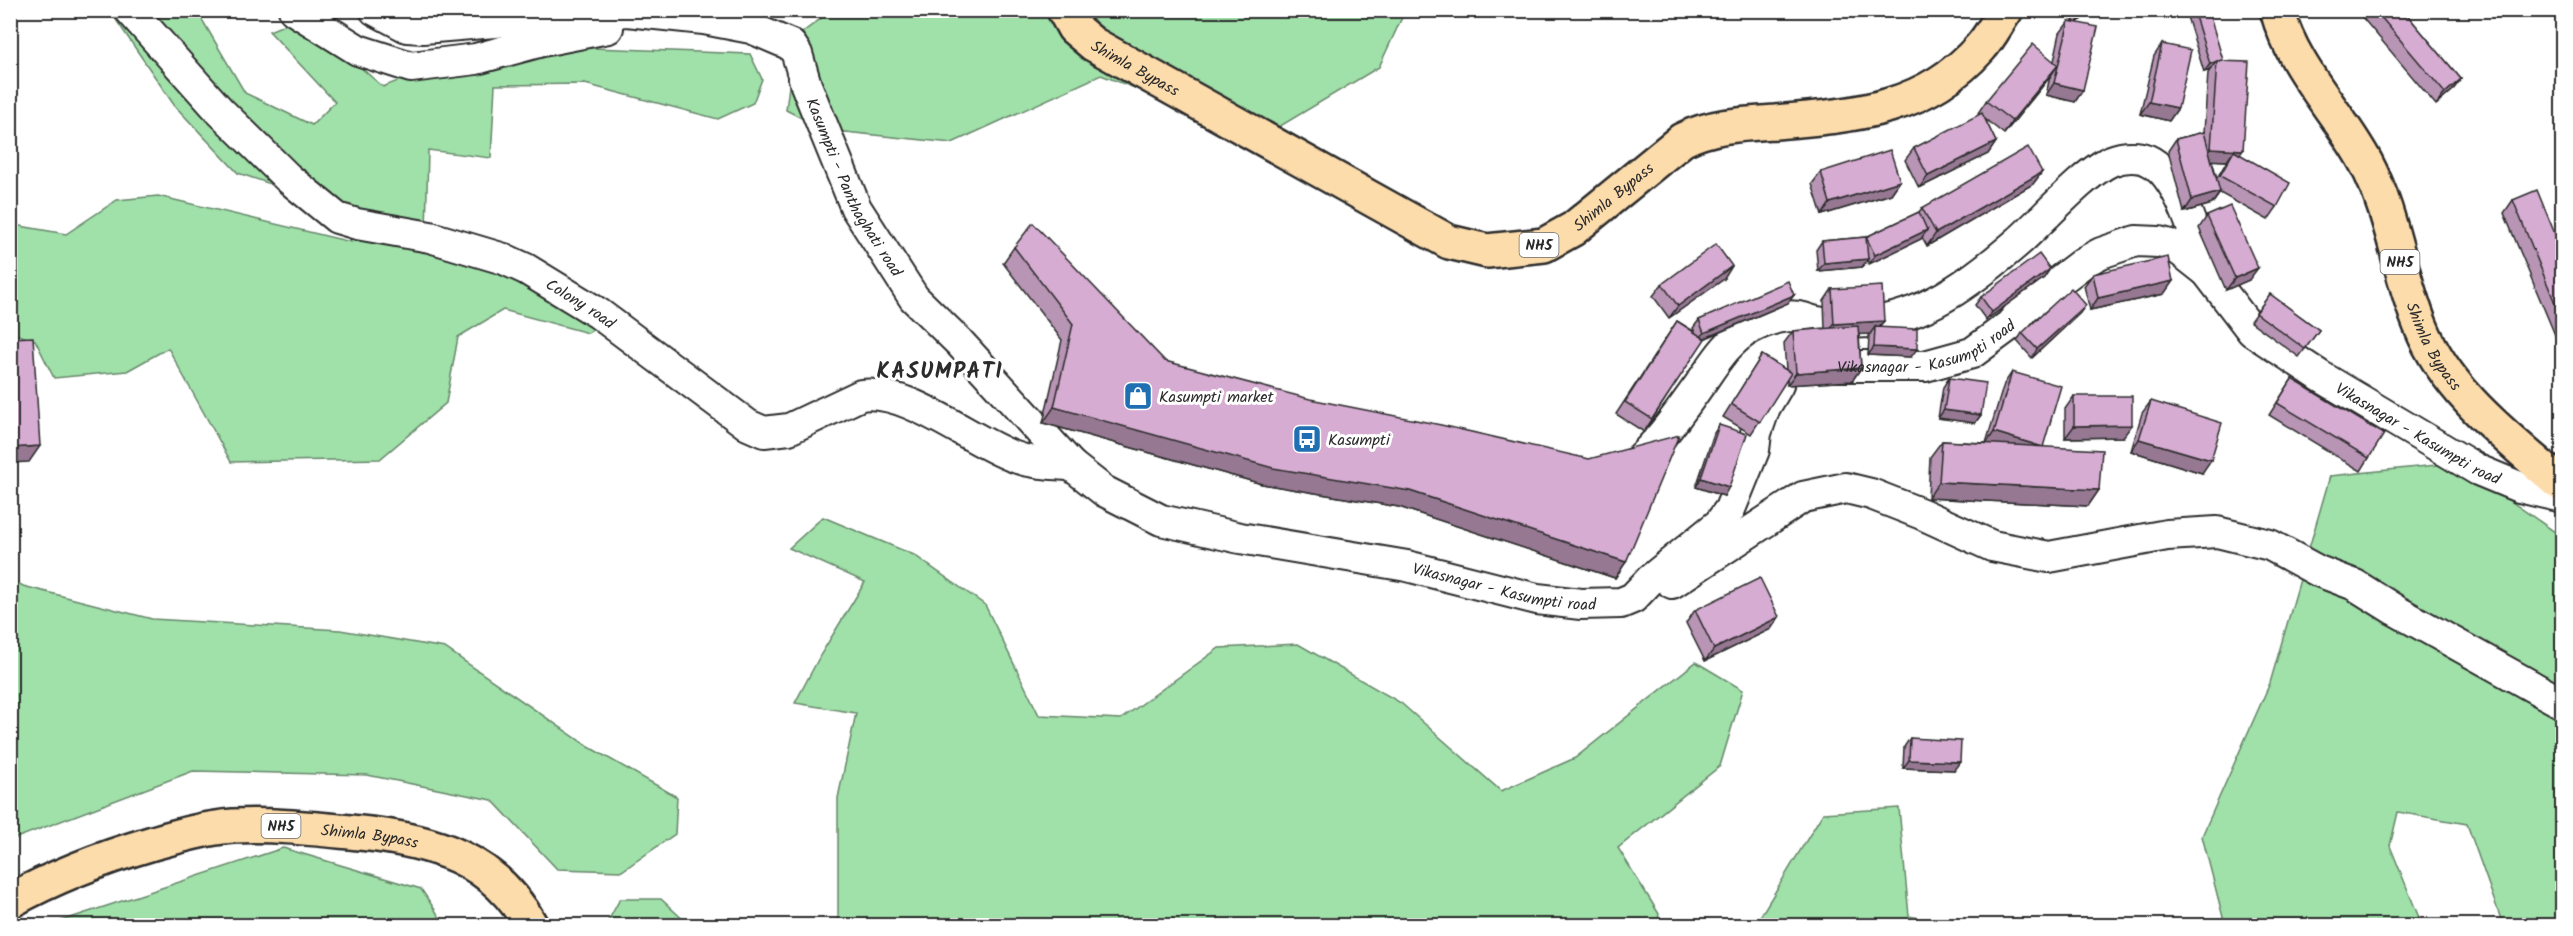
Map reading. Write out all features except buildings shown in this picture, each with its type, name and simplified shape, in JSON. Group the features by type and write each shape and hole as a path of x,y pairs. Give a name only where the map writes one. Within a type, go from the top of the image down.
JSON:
{"highway":[{"name":"Shimla Bypass","path":"1064,10 1074,28 1093,44 1449,242 1487,251 1544,245 1573,229 1682,140 1702,130 1722,126 1829,117 1897,104 1923,93 1943,81 1975,53 2006,10"},
{"name":"Shimla Bypass","path":"2277,10 2307,75 2367,166 2388,221 2421,327 2432,350 2462,392 2562,485"},
{"name":"Shimla Bypass","path":"10,901 52,878 94,861 176,837 231,826 289,826 395,836 431,845 460,856 489,875 520,906 531,926"}],"street":[{"name":"Colony road","path":"130,10 219,110 288,178 337,218 357,225 430,237 504,259 526,269 598,313 748,425 764,432 789,429 861,395 873,393 907,403 1012,456 1041,464 1071,465"},
{"path":"294,10 358,50 411,67 476,60 565,36 682,16"},
{"name":"Kasumpti - Panthaghati road","path":"375,10 407,27 423,28 606,11 682,16 751,28 791,45 797,54 806,85 856,208 914,298 959,342 1071,465 1104,491 1161,520 1278,544"},
{"path":"1606,489 1646,455 1730,343 1749,329 1784,316 1801,317 1821,323 1879,321 1904,315 1936,300 1977,275 2018,242 2088,177 2109,161 2127,156 2145,159 2161,171 2176,188 2207,272"},
{"name":"Vikasnagar - Kasumpti road","path":"1278,544 1407,566 1537,599 1597,604 1621,603 1633,598 1650,580 1719,524 1730,509 1754,450 1756,433 1765,407 1773,389 1787,375 1807,367 1925,366 1972,353 2010,325 2025,307 2084,262 2101,253 2136,241 2159,242 2174,246 2207,272 2252,331 2320,376 2478,470 2519,487 2562,497"},
{"path":"1633,598 1664,588 1803,497 1846,488 1871,494 1922,514 1992,546 2049,557 2167,535 2217,532 2245,537 2270,545 2318,571 2355,585 2562,703"}],"green space":[{"path":"110,11 197,11 245,93 312,125 335,102 269,31 303,17 383,87 490,44 750,54 762,79 753,103 718,119 585,84 495,85 491,158 428,150 426,232 605,322 588,333 503,310 458,337 446,403 380,459 231,462 168,348 127,371 54,378 35,340 11,333 10,220 20,226 66,234 117,200 158,196 351,242 338,207 238,173 174,105"},
{"path":"831,11 1405,11 1379,67 1262,137 1101,75 952,143 825,130 786,110 795,38"},
{"path":"2456,463 2562,537 2562,925 2503,925 2467,824 2398,812 2390,846 2422,925 2225,925 2202,836 2270,683 2330,476"},
{"path":"823,517 914,555 985,605 1039,715 1121,719 1219,648 1298,644 1401,703 1501,791 1575,758 1696,662 1743,690 1720,766 1618,848 1659,914 1657,925 838,925 838,798 856,713 795,703 821,654 865,582 789,548"},
{"path":"11,579 23,586 152,619 340,630 445,648 589,747 677,797 675,834 622,871 557,869 492,800 367,775 193,771 11,840"},
{"path":"1899,808 1909,916 1953,925 1755,925 1823,813"},
{"path":"283,848 421,889 445,925 49,925"},
{"path":"620,899 661,899 689,925 606,925"}],"place":[{"name":"Kasumpti market","path":"1138,396"},
{"name":"Kasumpti","path":"1307,439"}],"district":[{"name":"KASUMPATI","path":"940,370"}]}
